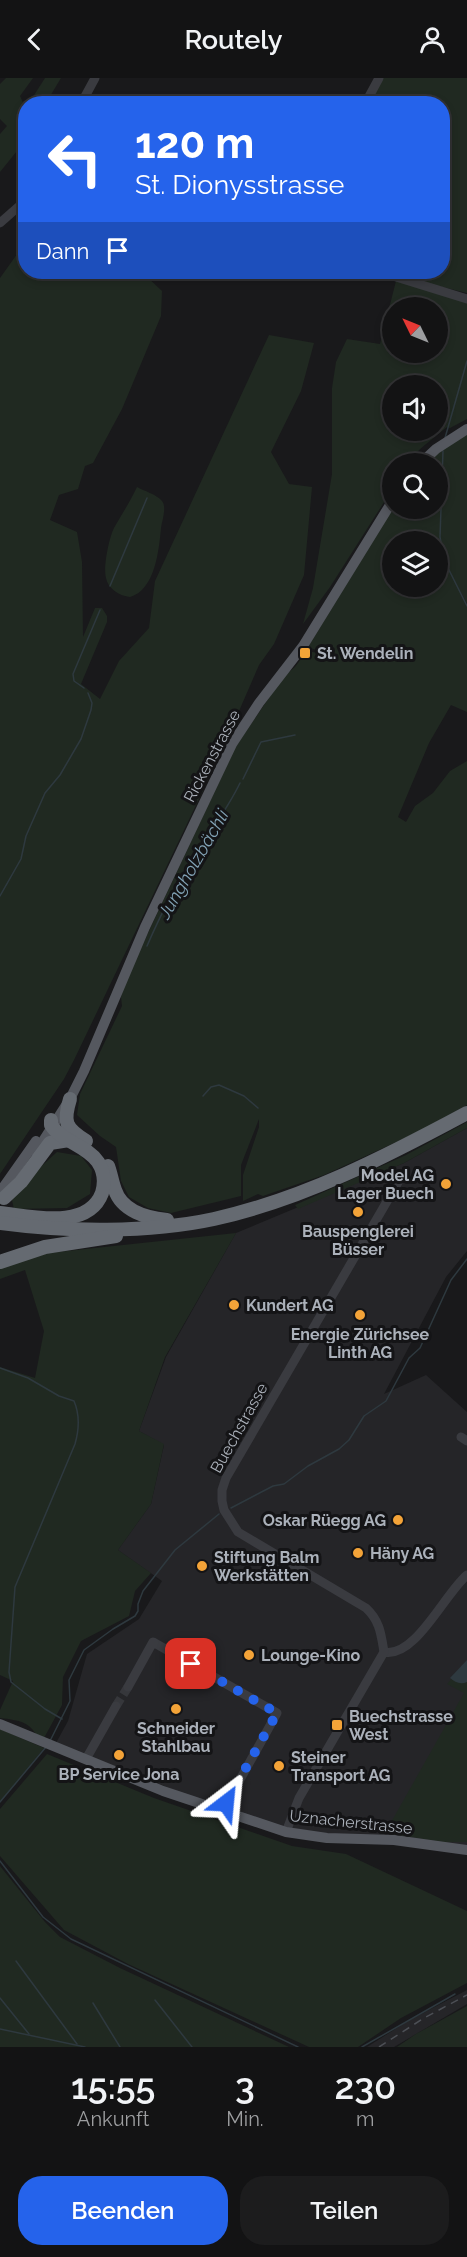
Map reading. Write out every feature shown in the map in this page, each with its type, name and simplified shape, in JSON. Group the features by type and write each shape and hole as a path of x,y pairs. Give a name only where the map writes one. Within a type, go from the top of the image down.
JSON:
{"highway":[{"path":"5,1219 80,1216 94,1206 104,1188 102,1170 94,1157 74,1138 66,1121 65,1114 70,1099"},
{"path":"5,1219 96,1229 139,1228 198,1222 249,1210 314,1188 378,1159 467,1113"},
{"path":"51,1125 102,1155 116,1193 128,1207 156,1219 198,1222"},
{"path":"1,1198 21,1182 50,1143 74,1138"},
{"path":"0,1263 45,1247 163,1231 177,1225"}],"main road":[{"path":"432,453 467,429"},
{"name":"Rickenstrasse","path":"51,1125 99,1023 107,1012 232,744 259,703 303,646 382,518"},
{"name":"Rickenstrasse","path":"1,1198 70,1099 104,1027 107,1012"},
{"name":"Uznacherstrasse","path":"0,1724 163,1791 285,1832 327,1838 394,1840 467,1850"}],"street":[{"path":"85,96 95,78"},
{"path":"369,96 378,78"},
{"path":"0,223 18,207"},
{"path":"403,279 467,298"},
{"name":"Buechstrasse","path":"384,1652 380,1627 372,1613 238,1532 224,1510 222,1490 226,1478 400,1179"},
{"path":"285,1832 299,1798 384,1652 396,1653 410,1643 428,1624 447,1596 467,1575"},
{"path":"128,1687 153,1642 277,1713 222,1812"},
{"path":"86,1759 116,1706"}],"shaded area":[{"path":"6,78 33,78 18,96 18,150 0,172 0,134 7,126 0,119 0,84"},
{"path":"45,78 61,78 50,96 33,96"},
{"path":"379,78 467,78 467,293 409,279 450,279 450,96 369,96"},
{"path":"18,253 18,279 149,279 162,291 161,316 122,409 93,463 85,466 78,489 59,495 50,520 77,532 82,562 83,637 95,608 102,608 107,616 107,622 81,684 100,699 119,661 149,628 155,581 269,335 314,343 301,391 271,452 289,484 312,487 304,575 274,644 259,665 219,757 74,1060 64,1079 0,1174 0,278"},
{"path":"396,281 451,297 467,303 467,419 448,427 448,375 382,375 382,441 430,441 416,453 382,453 382,505 330,587 303,624 313,588 332,474 332,388 336,362 347,339 380,344 382,336 382,363 448,363 448,297 392,297"},
{"path":"467,431 467,604 449,570 467,606 467,712 451,705 429,743 398,817 406,822 415,806 433,793 450,771 467,761 467,1105 414,1134 324,1175 263,1196 258,1194 243,1201 243,1175 259,1127 259,1119 241,1165 241,1196 171,1213 148,1208 129,1197 121,1181 116,1147 77,1115 80,1094 122,1006 123,986 236,746 284,676 295,667 307,651 330,655 308,647 386,519 448,519 448,453 438,453"},
{"path":"137,487 162,501 164,510 154,568 145,586 130,597 112,589 106,578 105,567 114,528"},
{"path":"467,1122 467,1128 404,1163 298,1209 295,1205 406,1155"},
{"path":"467,1128 467,1251 446,1277 384,1394 426,1375 467,1412 467,1850 327,1838 260,1824 56,1743 68,1721 87,1654 139,1619 162,1581 118,1550 151,1504 164,1445 139,1431 166,1357 236,1233 404,1163"},
{"path":"57,1152 81,1156 92,1170 90,1194 67,1208 14,1209 12,1200 34,1173"},
{"path":"236,1233 165,1357 139,1431 164,1444 151,1504 118,1550 151,1573 135,1591 129,1616 81,1641 63,1677 62,1705 44,1738 41,1737 26,1724 0,1718 0,1710 13,1681 0,1675 0,1367 35,1378 44,1331 25,1270 0,1279 0,1268 22,1259 48,1253"},
{"path":"467,1660 467,1682 458,1683 450,1678"},
{"path":"467,1662 467,1842 443,1842 385,1833 464,1693 447,1684"},
{"path":"0,1729 44,1748 0,1802"},
{"path":"47,1754 154,1798 292,1846 346,1854 467,1911 467,1983 401,2018 358,2047 309,2047 128,1964 64,1930 0,1856 0,1809"},
{"path":"0,1866 60,1937 120,1968 289,2047 0,2047"},
{"path":"467,1990 467,2004 394,2047 367,2047 408,2021"},
{"path":"467,2006 467,2047 397,2047 416,2034"}],"waterway":[{"path":"448,428 467,361"},
{"path":"443,451 440,537 444,560 467,606"},
{"path":"110,586 147,498"},
{"path":"84,688 74,681 73,674 100,610"},
{"path":"0,896 21,859 26,836 45,793 60,775 81,739 91,710 92,703 88,693"},
{"name":"Jungholzbächli","path":"243,779 261,742 295,735"},
{"name":"Jungholzbächli","path":"147,946 180,880 240,783"},
{"path":"203,1096 211,1087 219,1085 244,1096 258,1108"},
{"path":"231,1508 273,1486 284,1484 308,1466 339,1449 349,1440 364,1416 386,1401 409,1358 420,1348 451,1280 467,1259"},
{"path":"0,1368 28,1378 59,1396 74,1401 78,1417 75,1444 15,1587 9,1672 11,1682 45,1709 62,1719"},
{"path":"50,1741 70,1701 69,1680 84,1650 135,1616 143,1591 175,1550 219,1514"},
{"path":"0,1802 46,1747"},
{"path":"0,1861 43,1917 71,1939 298,2047"},
{"path":"16,1961 77,2044"},
{"path":"362,2047 455,1994"},
{"path":"0,1998 29,2034"},
{"path":"155,2000 192,2047"},
{"path":"93,2003 120,2047"},
{"path":"0,2029 85,2047"}],"tunnel":[{"path":"116,1706 128,1687"}],"railway":[{"path":"379,2047 424,2018 467,1995"}],"place":[{"name":"St. Wendelin","path":"305,653"},
{"name":"Model AG Lager Buech","path":"446,1184"},
{"name":"Bauspenglerei Büsser","path":"358,1212"},
{"name":"Kundert AG","path":"234,1305"},
{"name":"Energie Zürichsee Linth AG","path":"360,1315"},
{"name":"Oskar Rüegg AG","path":"398,1520"},
{"name":"Häny AG","path":"358,1553"},
{"name":"Stiftung Balm Werkstätten","path":"202,1566"},
{"name":"Lounge-Kino","path":"249,1655"},
{"name":"Schneider Stahlbau","path":"176,1709"},
{"name":"Buechstrasse West","path":"337,1725"},
{"name":"BP Service Jona","path":"119,1755"},
{"name":"Steiner Transport AG","path":"279,1766"}],"route":[{"path":"191,1664 277,1713 226,1803"}]}
